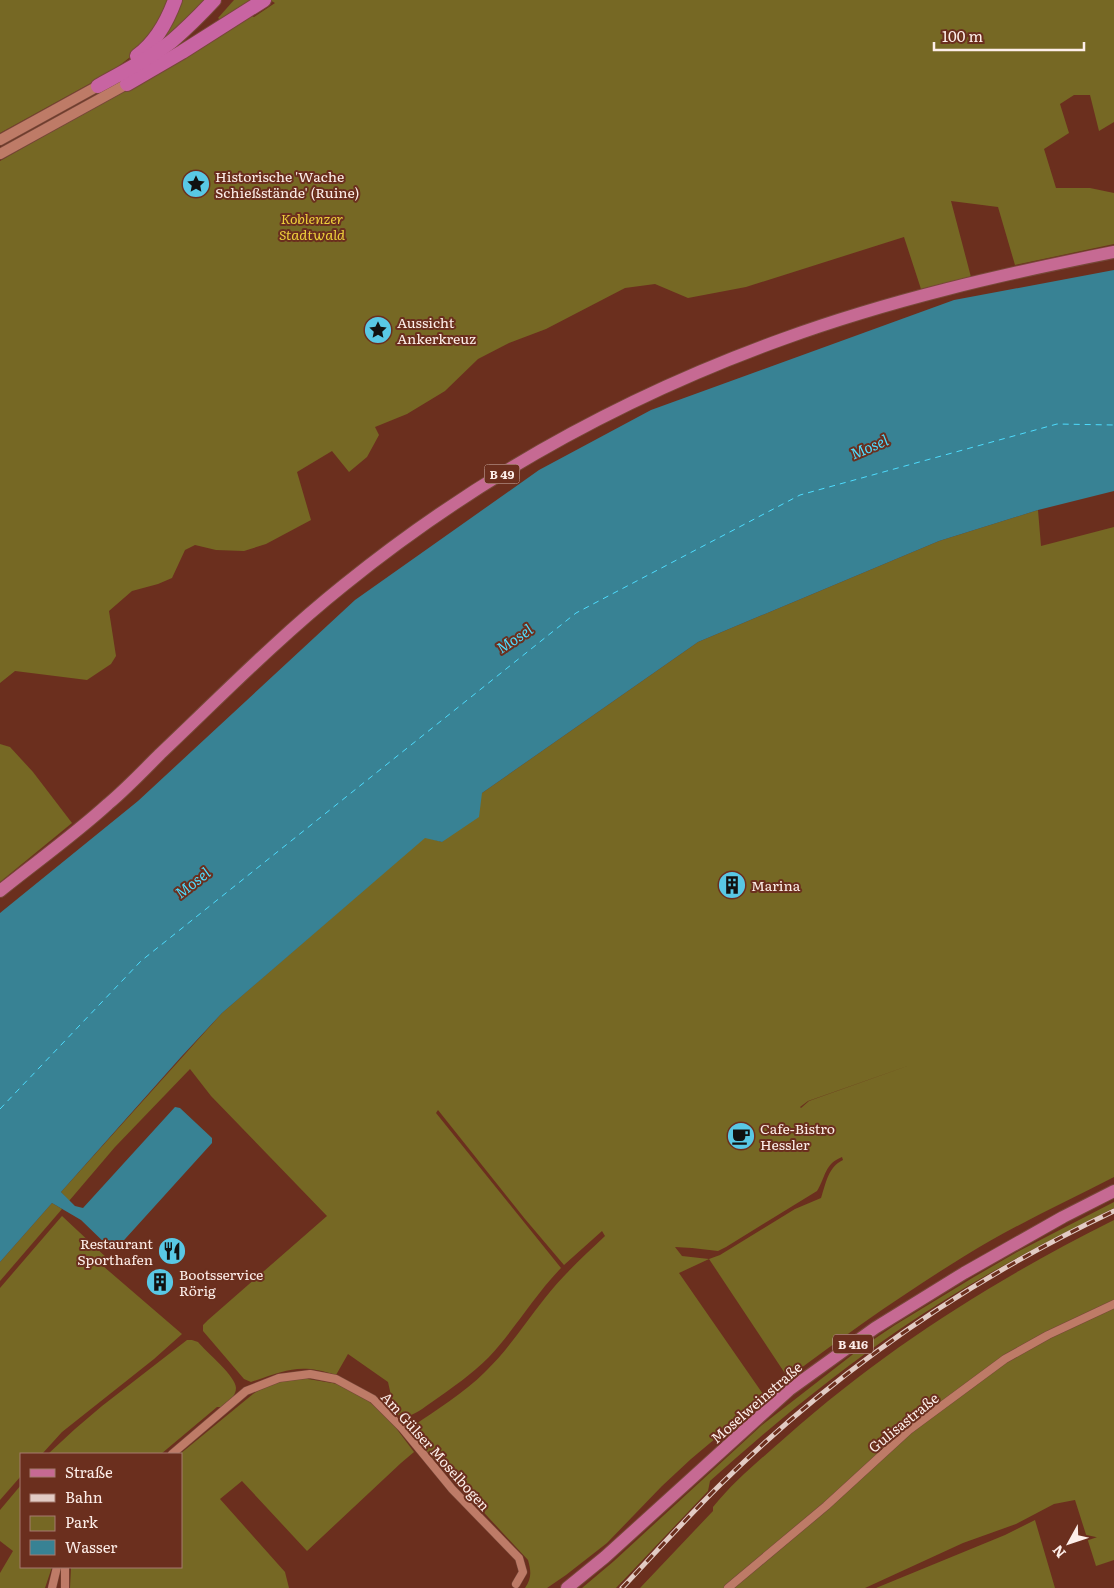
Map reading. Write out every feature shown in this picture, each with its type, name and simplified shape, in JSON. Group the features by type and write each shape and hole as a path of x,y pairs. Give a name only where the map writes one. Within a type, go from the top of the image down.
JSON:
{"highway":[{"path":"98,86 141,53 156,38 170,14 175,0"},
{"path":"98,86 170,42 193,23 214,0"},
{"path":"127,84 176,48 198,29 226,0"},
{"path":"127,84 264,0"}],"main road":[{"name":"B 49","path":"0,890 108,805 266,653 332,594 410,533 522,461 632,403 716,365 784,338 917,297 1006,275 1114,252"},
{"name":"Moselweinstraße","path":"567,1588 605,1557 789,1390 875,1328 964,1272 1114,1191"}],"street":[{"path":"0,154 127,84"},
{"path":"0,140 98,86"},
{"name":"Gulisastraße","path":"728,1588 826,1506 909,1430 1005,1359 1048,1335 1114,1304"},
{"name":"Am Gülser Moselbogen","path":"173,1453 246,1391 279,1378 310,1374 336,1379 373,1398 402,1428 452,1489 519,1558 523,1572 516,1584"},
{"path":"52,1588 57,1568"},
{"path":"65,1588 66,1568"}],"green space":[{"path":"0,0 169,0 160,23 153,33 123,63 109,73 0,133"},
{"path":"180,0 210,0 156,48"},
{"path":"234,0 251,0 221,20 218,18"},
{"name":"Koblenzer Stadtwald","path":"270,0 1114,0 1114,122 1099,131 1090,95 1074,95 1060,104 1069,133 1044,149 1056,188 1090,188 1114,193 1114,244 1015,265 998,207 951,201 971,277 921,289 904,237 746,287 688,298 655,284 625,288 546,329 509,343 478,359 445,391 407,414 375,427 379,435 367,457 349,472 332,451 297,472 311,520 266,544 244,551 216,550 195,545 185,550 172,578 132,591 109,611 116,656 111,664 87,680 15,671 0,683 0,161 101,104 248,15 254,17 275,3"},
{"path":"1038,510 1041,546 1114,527 1114,1177 1018,1225 963,1257 874,1315 788,1378 709,1259 679,1273 765,1397 691,1459 607,1543 547,1588 525,1588 530,1574 528,1560 422,1446 413,1435 412,1427 477,1380 494,1363 552,1290 605,1236 602,1231 564,1265 438,1110 436,1113 561,1268 489,1357 462,1381 420,1410 412,1415 403,1416 397,1414 390,1407 392,1400 388,1382 348,1354 336,1375 312,1369 302,1369 284,1371 251,1382 244,1379 203,1331 203,1325 208,1320 327,1216 211,1096 190,1069 115,1147 69,1201 61,1192 222,1013 425,837 442,842 482,793 698,642 939,541","holes":["916,1063 809,1101 800,1107 808,1101","842,1157 843,1160 834,1167 828,1176 821,1198 795,1209 720,1255 709,1259 682,1256 675,1247 718,1251 817,1191 829,1167"]},
{"path":"0,744 10,747 33,772 72,823 0,882"},
{"path":"1114,1202 1114,1208 1032,1250 926,1312 850,1365 802,1402 710,1481 708,1491 616,1588 582,1588 762,1425 861,1348 895,1325 1017,1252"},
{"path":"52,1203 62,1209 0,1281 0,1262"},
{"path":"62,1216 109,1260 103,1266 182,1334 154,1359 62,1432 43,1453 20,1453 20,1477 0,1500 0,1288"},
{"path":"1114,1220 1114,1560 1096,1566 1075,1500 1054,1504 1016,1524 963,1543 865,1588 640,1588 713,1511 713,1507 721,1497 739,1479 863,1373 943,1317 985,1291 1027,1266"},
{"path":"187,1340 198,1342 231,1377 236,1388 235,1394 223,1407 217,1407 162,1453 49,1453 102,1406"},
{"path":"302,1378 338,1384 365,1398 390,1420 414,1452 307,1551 242,1481 220,1499 285,1572 289,1588 70,1588 71,1568 182,1568 181,1453 253,1394 276,1383"},
{"path":"20,1486 20,1568 52,1568 45,1588 0,1588 0,1573 13,1551 0,1541 0,1510"},
{"path":"1035,1520 1055,1588 876,1588 1005,1535"}],"water":[{"name":"Mosel","path":"1114,270 1114,491 1038,510 939,541 698,642 482,793 479,817 442,842 425,838 222,1013 61,1192 75,1206 83,1208 175,1107 180,1108 212,1138 212,1143 116,1249 111,1249 81,1220 52,1203 0,1262 0,913 138,801 355,600 539,470 651,410 954,300"}],"ferry route":[{"path":"0,1109 141,961 576,613 800,495 1057,424 1114,425"}],"railway":[{"path":"622,1588 685,1520 767,1440 859,1365 907,1330 1008,1266 1114,1211"}],"place":[{"name":"Historische 'Wache Schießstände' (Ruine)","path":"196,184"},
{"name":"Aussicht Ankerkreuz","path":"378,330"},
{"name":"Marina","path":"732,885"},
{"name":"Cafe-Bistro Hessler","path":"741,1136"},
{"name":"Restaurant Sporthafen","path":"172,1251"},
{"name":"Bootsservice Rörig","path":"160,1282"}]}
